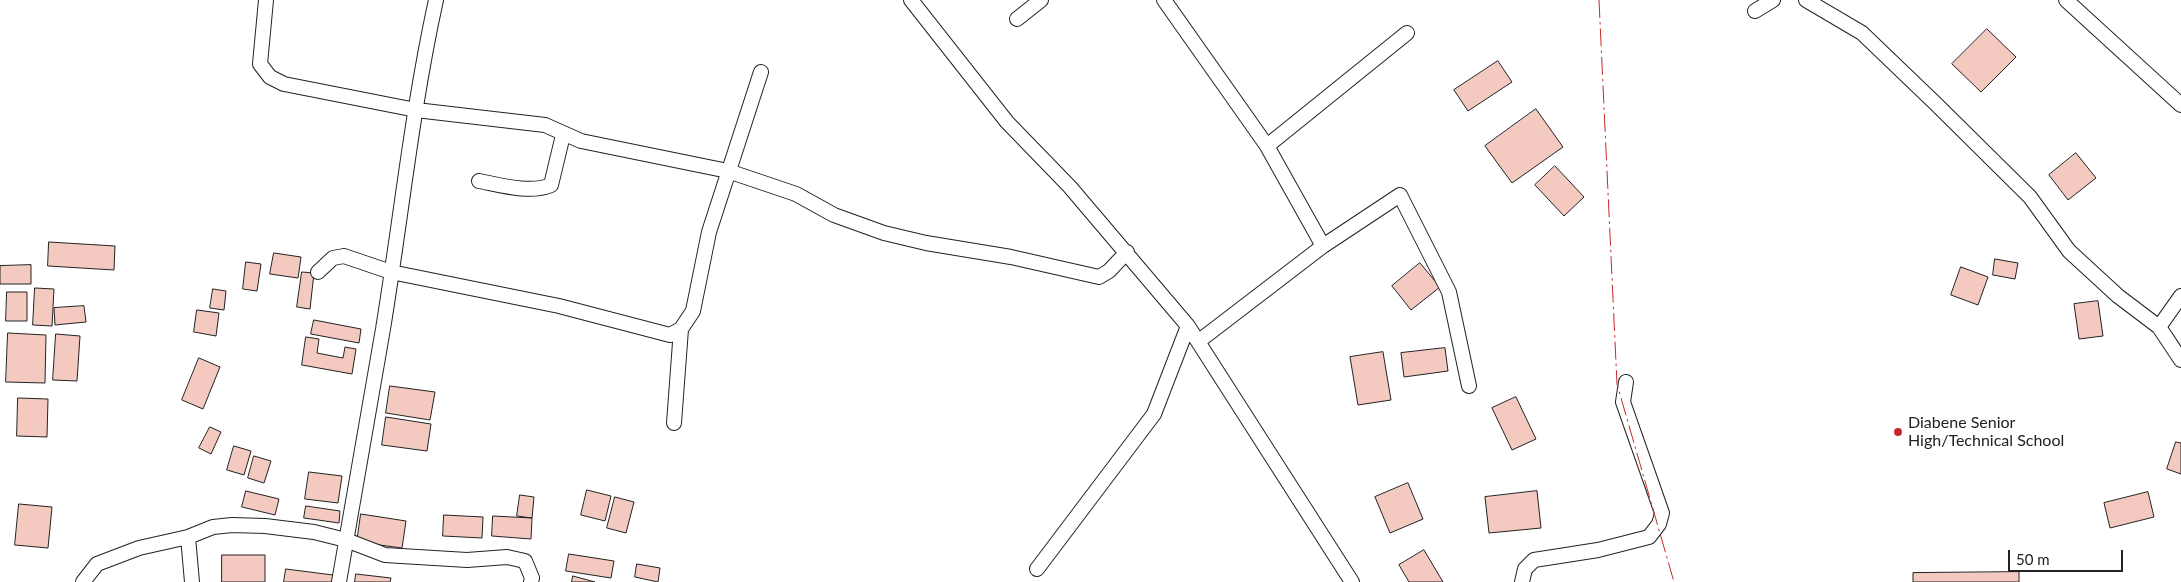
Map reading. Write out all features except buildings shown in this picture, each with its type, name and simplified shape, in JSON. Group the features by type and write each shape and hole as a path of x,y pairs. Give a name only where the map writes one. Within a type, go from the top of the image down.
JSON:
{"street":[{"path":"266,0 260,64 270,78 284,84 416,110 545,125 562,135 581,141 728,171 796,194 834,215 884,232 926,243 1011,258 1099,277 1110,271 1127,252"},
{"path":"339,582 416,110 436,0"},
{"path":"911,0 1007,122 1070,187 1188,326 1352,582"},
{"path":"1017,19 1041,0"},
{"path":"1164,0 1267,146 1323,246"},
{"path":"1755,12 1773,0"},
{"path":"1806,0 1862,33 1999,164 2030,197 2068,251 2118,296 2159,327 2181,360"},
{"path":"2066,0 2181,105"},
{"path":"1267,146 1407,33"},
{"path":"318,272 333,258 344,256 391,272 559,306 670,335 681,329 694,311 709,232 760,72"},
{"path":"479,181 522,188 544,188 551,184 562,135"},
{"path":"1199,342 1323,246 1400,195 1448,292 1469,386"},
{"path":"2159,327 2181,296"},
{"path":"1037,569 1154,414 1188,326"},
{"path":"674,423 681,329"},
{"path":"1522,582 1526,569 1534,560 1598,550 1649,537 1659,524 1662,512 1623,402 1626,382"},
{"path":"83,582 97,564 139,548 188,537 213,527 232,525 314,532 346,540 385,554 467,560 507,557 525,561 532,578 531,582"},
{"path":"188,537 192,582"}],"power":[{"path":"1599,0 1617,384 1674,582"}],"place":[{"name":"Diabene Senior High/Technical School","path":"1898,432"}]}
